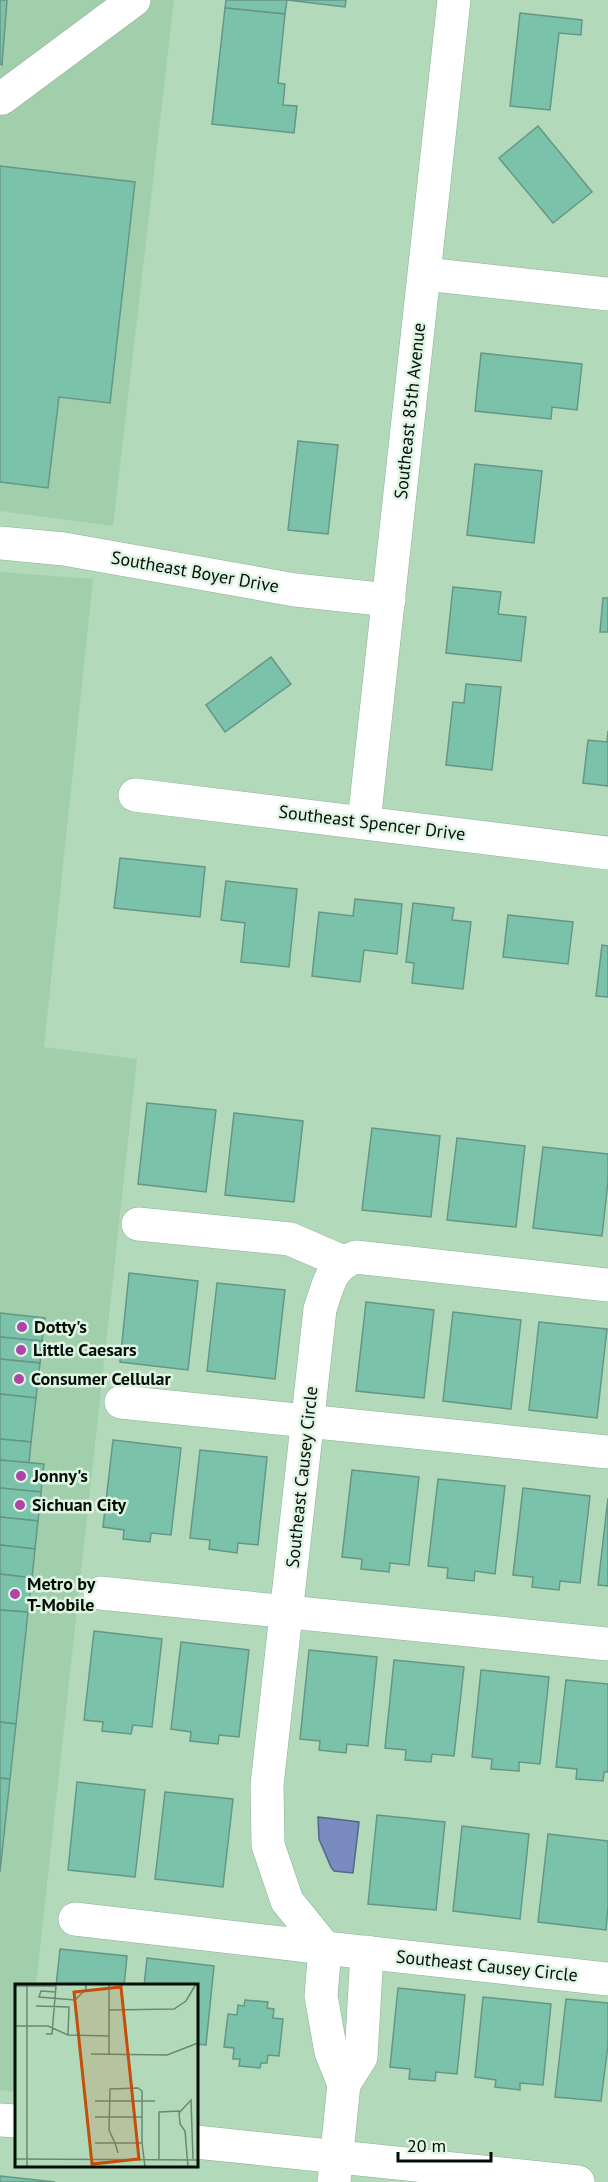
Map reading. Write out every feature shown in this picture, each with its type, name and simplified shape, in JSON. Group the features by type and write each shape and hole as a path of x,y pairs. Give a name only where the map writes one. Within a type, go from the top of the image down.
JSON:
{"street":[{"path":"0,97 2,98 134,0"},
{"name":"Southeast 85th Avenue","path":"364,822 454,0"},
{"path":"425,274 608,294"},
{"name":"Southeast Boyer Drive","path":"0,543 64,549 295,590 389,600"},
{"name":"Southeast Spencer Drive","path":"135,795 608,853"},
{"path":"138,1224 290,1239 343,1262 356,1257 608,1285"},
{"name":"Southeast Causey Circle","path":"343,1262 334,1272 320,1309 267,1785 268,1845 287,1901 325,1948 608,1979"},
{"path":"121,1402 608,1452"},
{"path":"100,1593 608,1644"},
{"path":"75,1919 325,1948 321,1996 331,2052 344,2084"},
{"path":"335,2169 344,2084 361,2056 367,1952"},
{"path":"0,2120 15,2121"},
{"path":"198,2142 335,2169 578,2182"}],"shaded area":[{"path":"0,0 174,0 113,526 0,511"},
{"path":"0,572 93,579 44,1047 137,1059 36,1984 15,1984 15,2092 0,2090"}],"water":[{"path":"318,1817 359,1822 353,1873 334,1871 331,1867 319,1839"}],"building":[{"path":"0,0 7,0 2,65 0,64"},
{"path":"226,0 287,0 285,14 225,8"},
{"path":"287,0 346,0 345,7"},
{"path":"225,8 285,14 278,83 285,84 283,105 297,106 294,133 212,124"},
{"path":"520,13 582,20 581,35 559,33 550,110 510,106"},
{"path":"538,126 592,192 553,223 499,158"},
{"path":"0,166 135,182 110,403 59,397 48,488 0,482"},
{"path":"481,353 582,364 577,410 552,407 551,419 475,411"},
{"path":"298,441 338,445 328,534 288,530"},
{"path":"475,464 542,471 534,543 467,535"},
{"path":"453,587 501,592 498,614 526,617 521,661 446,653"},
{"path":"603,598 608,598 608,632 600,632"},
{"path":"271,657 291,684 225,732 206,705"},
{"path":"466,684 501,687 492,770 446,765 453,702 464,703"},
{"path":"608,731 608,786 583,783 588,740 607,742"},
{"path":"120,858 205,867 200,917 114,908"},
{"path":"226,881 297,889 289,967 241,962 245,923 221,920"},
{"path":"355,899 402,904 397,954 364,950 360,982 312,976 319,912 353,916"},
{"path":"413,903 454,908 452,920 471,922 463,989 412,983 414,963 406,962"},
{"path":"508,915 573,922 568,964 503,957"},
{"path":"602,945 608,946 608,997 596,996"},
{"path":"147,1103 216,1110 206,1192 138,1184"},
{"path":"234,1113 303,1121 294,1202 225,1195"},
{"path":"372,1128 440,1136 431,1217 362,1210"},
{"path":"457,1138 525,1146 516,1227 447,1220"},
{"path":"543,1147 608,1154 608,1181 602,1236 533,1228"},
{"path":"129,1273 198,1281 188,1370 120,1362"},
{"path":"217,1283 285,1290 275,1379 207,1371"},
{"path":"366,1302 434,1310 424,1398 356,1391"},
{"path":"453,1312 521,1320 511,1409 443,1401"},
{"name":"Dotty's","path":"0,1313 45,1318 42,1341 0,1337"},
{"path":"539,1322 607,1329 597,1418 529,1410"},
{"name":"Little Caesars","path":"0,1337 42,1341 40,1363 0,1359"},
{"name":"Consumer Cellular","path":"0,1359 40,1363 36,1398 0,1394"},
{"path":"0,1394 36,1398 31,1442 0,1439"},
{"path":"0,1439 31,1442 29,1463 0,1460"},
{"path":"113,1440 181,1448 171,1535 151,1533 150,1542 123,1539 124,1530 103,1527"},
{"path":"200,1450 267,1457 258,1545 238,1543 237,1553 209,1549 210,1540 190,1538"},
{"name":"Jonny's","path":"0,1460 44,1464 41,1492 0,1488"},
{"path":"352,1470 419,1477 409,1565 390,1563 389,1572 361,1569 362,1559 342,1557"},
{"path":"438,1479 505,1486 495,1574 475,1571 474,1581 447,1578 448,1568 428,1566"},
{"name":"Sichuan City","path":"0,1488 41,1492 38,1521 0,1517"},
{"path":"523,1488 590,1496 580,1583 560,1581 559,1590 532,1587 533,1577 513,1575"},
{"path":"608,1498 608,1586 598,1585"},
{"path":"0,1517 38,1521 35,1549 0,1545"},
{"path":"0,1545 35,1549 32,1578 0,1574"},
{"name":"Metro by T-Mobile","path":"0,1574 32,1578 28,1612 0,1610"},
{"path":"0,1610 28,1612 16,1724 0,1722"},
{"path":"94,1631 162,1639 152,1727 133,1725 131,1734 102,1731 103,1722 84,1720"},
{"path":"181,1642 249,1650 239,1737 219,1735 218,1744 190,1741 191,1732 171,1729"},
{"path":"309,1650 377,1657 368,1746 347,1744 346,1753 319,1750 320,1741 300,1739"},
{"path":"394,1660 464,1667 454,1756 432,1754 431,1762 405,1760 406,1750 385,1748"},
{"path":"481,1670 549,1677 540,1764 519,1762 519,1771 491,1769 492,1759 472,1757"},
{"path":"566,1680 608,1684 608,1772 604,1772 603,1781 576,1779 577,1769 556,1767"},
{"path":"0,1722 16,1724 10,1779 0,1778"},
{"path":"0,1778 10,1779 0,1872"},
{"path":"77,1782 145,1790 135,1877 68,1870"},
{"path":"165,1792 233,1799 223,1887 155,1879"},
{"path":"377,1815 445,1822 436,1910 368,1904"},
{"path":"462,1826 529,1834 520,1919 453,1911"},
{"path":"548,1834 608,1841 606,1930 538,1922"},
{"path":"60,1949 127,1956 124,1984 56,1984"},
{"path":"147,1958 214,1966 206,2045 198,2044 198,1984 144,1984"},
{"path":"398,1988 465,1995 457,2074 436,2072 435,2081 409,2079 410,2069 390,2067"},
{"path":"483,1997 551,2004 543,2085 520,2083 520,2090 495,2087 496,2080 475,2077"},
{"path":"566,1999 608,2003 608,2045 601,2101 555,2097"},
{"path":"245,2000 268,2002 267,2008 274,2009 273,2018 283,2019 279,2056 268,2055 267,2063 261,2063 260,2068 239,2066 240,2059 233,2059 234,2048 224,2047 228,2014 237,2015 238,2005 244,2006"},
{"path":"0,2176 55,2182 0,2182"}],"place":[{"name":"Dotty's","path":"22,1327"},
{"name":"Little Caesars","path":"21,1350"},
{"name":"Consumer Cellular","path":"19,1379"},
{"name":"Jonny's","path":"21,1476"},
{"name":"Sichuan City","path":"20,1505"},
{"name":"Metro by T-Mobile","path":"15,1594"}]}
